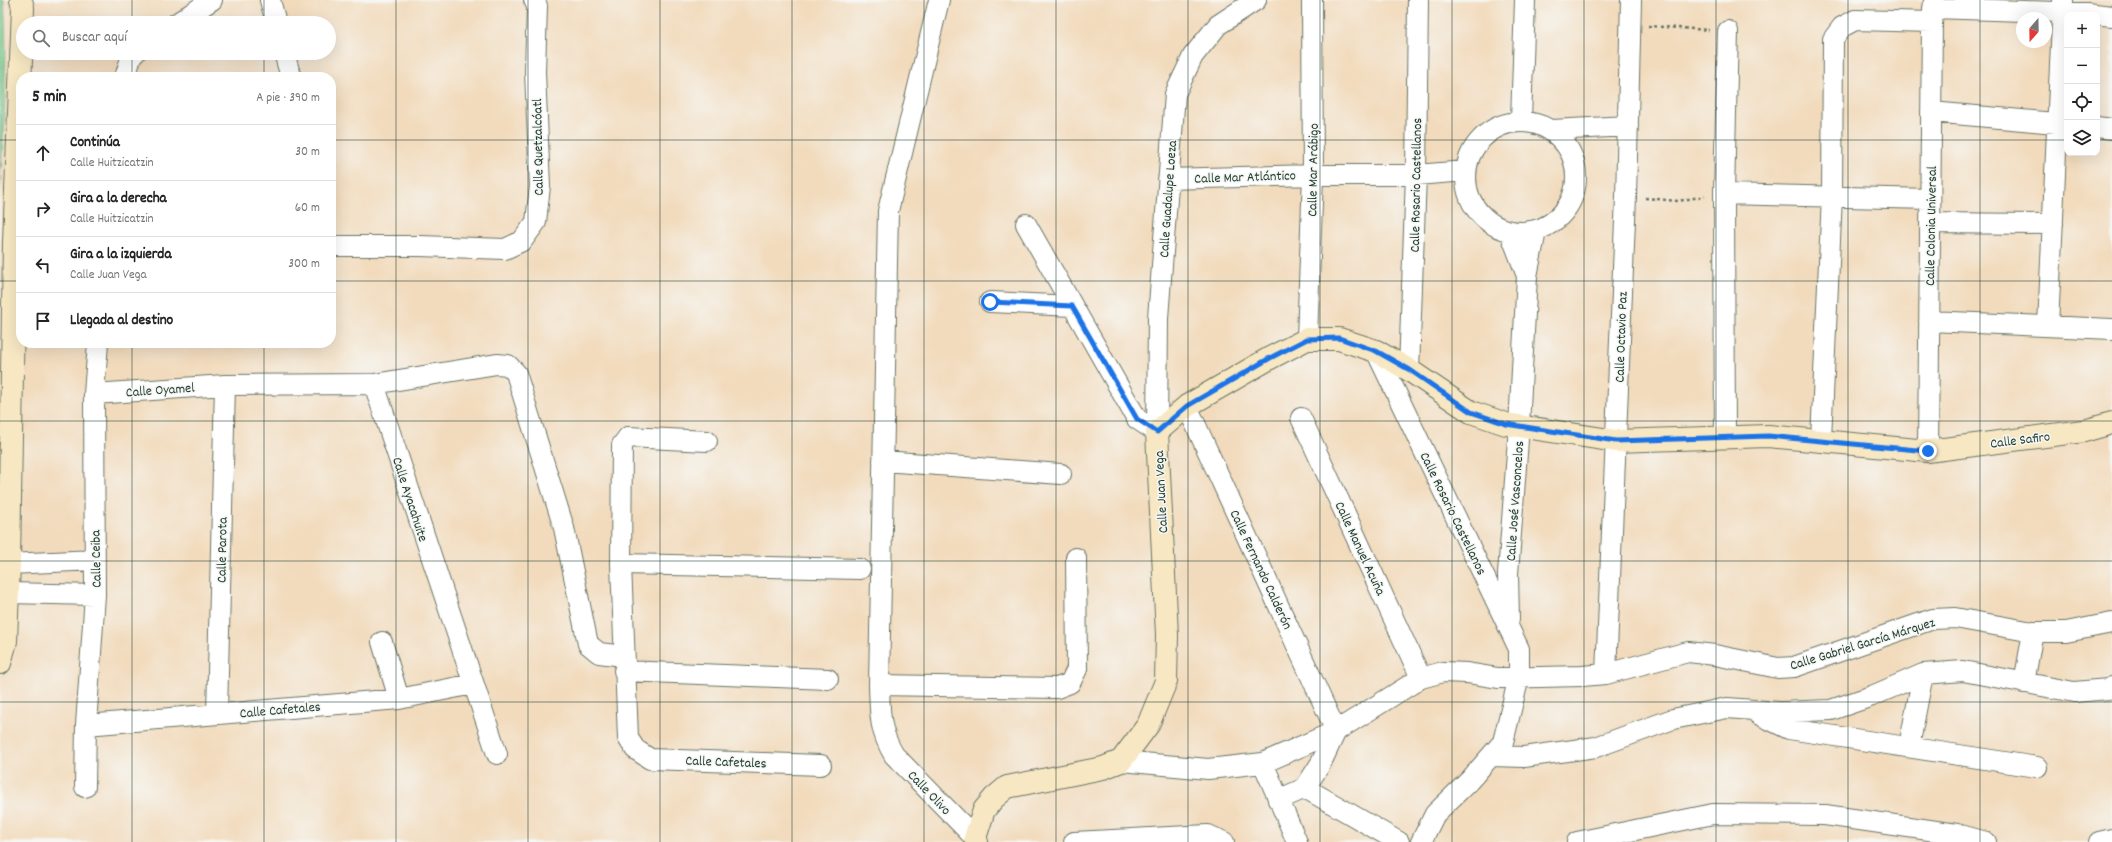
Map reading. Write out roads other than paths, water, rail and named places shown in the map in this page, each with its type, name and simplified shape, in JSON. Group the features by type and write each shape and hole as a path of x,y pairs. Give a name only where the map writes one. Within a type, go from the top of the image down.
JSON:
{"street":[{"path":"21,0 23,16"},
{"path":"188,16 212,0"},
{"path":"270,0 274,16"},
{"name":"Calle Quetzalcóatl","path":"336,246 420,246 505,249 522,241 536,222 540,186 535,72 537,6 534,0"},
{"name":"Calle Olivo","path":"939,0 888,211 879,685 880,724 885,741 894,755 976,840"},
{"name":"Calle Guadalupe Loeza","path":"1157,432 1158,318 1174,94 1193,56 1218,25 1256,0"},
{"name":"Calle Mar Arábigo","path":"1307,339 1313,174 1312,0"},
{"name":"Calle Rosario Castellanos","path":"1410,370 1416,175 1418,0"},
{"path":"1522,121 1525,0"},
{"name":"Calle Octavio Paz","path":"1606,674 1626,197 1631,0"},
{"path":"2048,326 2053,224 2062,124 2063,6"},
{"path":"1821,440 1832,196 1833,40 1842,27 1855,20 1933,10 2063,6 2112,16"},
{"name":"Calle Colonia Universal","path":"1928,451 1933,10"},
{"path":"1725,437 1724,194 1728,31"},
{"path":"21,72 22,60"},
{"path":"126,72 130,60"},
{"path":"286,60 290,72"},
{"path":"1931,112 2062,124"},
{"path":"1552,130 1573,154 1577,186 1563,214 1536,231 1510,232 1486,220 1470,198 1466,171 1475,146 1495,127 1522,121 1552,130 1628,126"},
{"path":"2100,127 2112,129"},
{"name":"Calle Mar Atlántico","path":"1168,178 1313,174 1416,175 1466,171"},
{"path":"1724,194 1930,199"},
{"path":"1930,223 2053,224"},
{"path":"1026,224 1137,419 1157,432"},
{"name":"Calle José Vasconcelos","path":"1510,629 1508,574 1520,426 1527,276 1536,231"},
{"name":"Calle José Vasconcelos","path":"1510,232 1527,276"},
{"path":"0,664 6,641 16,283"},
{"path":"990,302 1072,306"},
{"path":"1929,321 2112,329"},
{"name":"Calle Juan Vega","path":"1120,761 1148,725 1166,681 1167,635 1157,432 1187,406 1307,339 1339,338 1376,351 1410,370 1471,412 1506,424 1616,441 1768,436 1928,451"},
{"name":"Calle Ceiba","path":"85,787 86,725 96,595 94,394 98,348"},
{"name":"Calle Rosario Castellanos","path":"1376,351 1519,649 1519,677 1503,742 1469,781 1435,814 1422,842"},
{"path":"225,385 374,384 497,364 508,365 516,373 564,528 588,644 599,653 624,663 828,679"},
{"name":"Calle Ayacahuite","path":"374,384 497,754"},
{"name":"Calle Oyamel","path":"94,394 225,385"},
{"name":"Calle Parota","path":"217,714 225,385"},
{"name":"Calle Fernando Calderón","path":"1187,406 1336,731"},
{"name":"Calle Manuel Acuña","path":"1301,418 1421,678"},
{"name":"Calle Safiro","path":"1928,451 2084,431 2112,423"},
{"path":"624,663 621,564 622,445 628,437 707,441"},
{"path":"883,461 1061,474"},
{"path":"879,685 1058,688 1070,682 1077,669 1076,558"},
{"path":"9,564 95,560"},
{"path":"621,564 860,569"},
{"path":"8,593 96,595"},
{"name":"Calle Gabriel García Márquez","path":"976,840 984,810 994,798 1007,787 1102,768 1120,761 1208,769 1263,763 1336,731 1421,678 1443,672 1467,673 1498,678 1606,674 1688,652 1715,655 1778,668 1794,667 1933,619 1955,618 2033,632 2066,632 2112,623"},
{"path":"2024,683 2033,632"},
{"path":"382,642 399,699"},
{"name":"Calle Cafetales","path":"624,663 628,738 635,749 650,759 821,765"},
{"path":"1492,756 1524,757 1596,747 1673,719 1727,708 1780,712 1831,710 1872,696 1923,674 1964,671 2074,692 2108,689 2112,687"},
{"path":"1909,747 1923,674"},
{"name":"Calle Cafetales","path":"86,725 399,699 473,684"},
{"path":"1751,710 1789,729 2037,767"},
{"path":"1278,800 1304,788 1321,763 1336,731"},
{"path":"1263,763 1297,842"},
{"path":"1304,788 1399,842"},
{"path":"1577,842 1713,814 1825,815 1957,834 1986,842"},
{"path":"1074,842 1208,835 1224,842"},
{"path":"2099,842 2112,839"}]}
